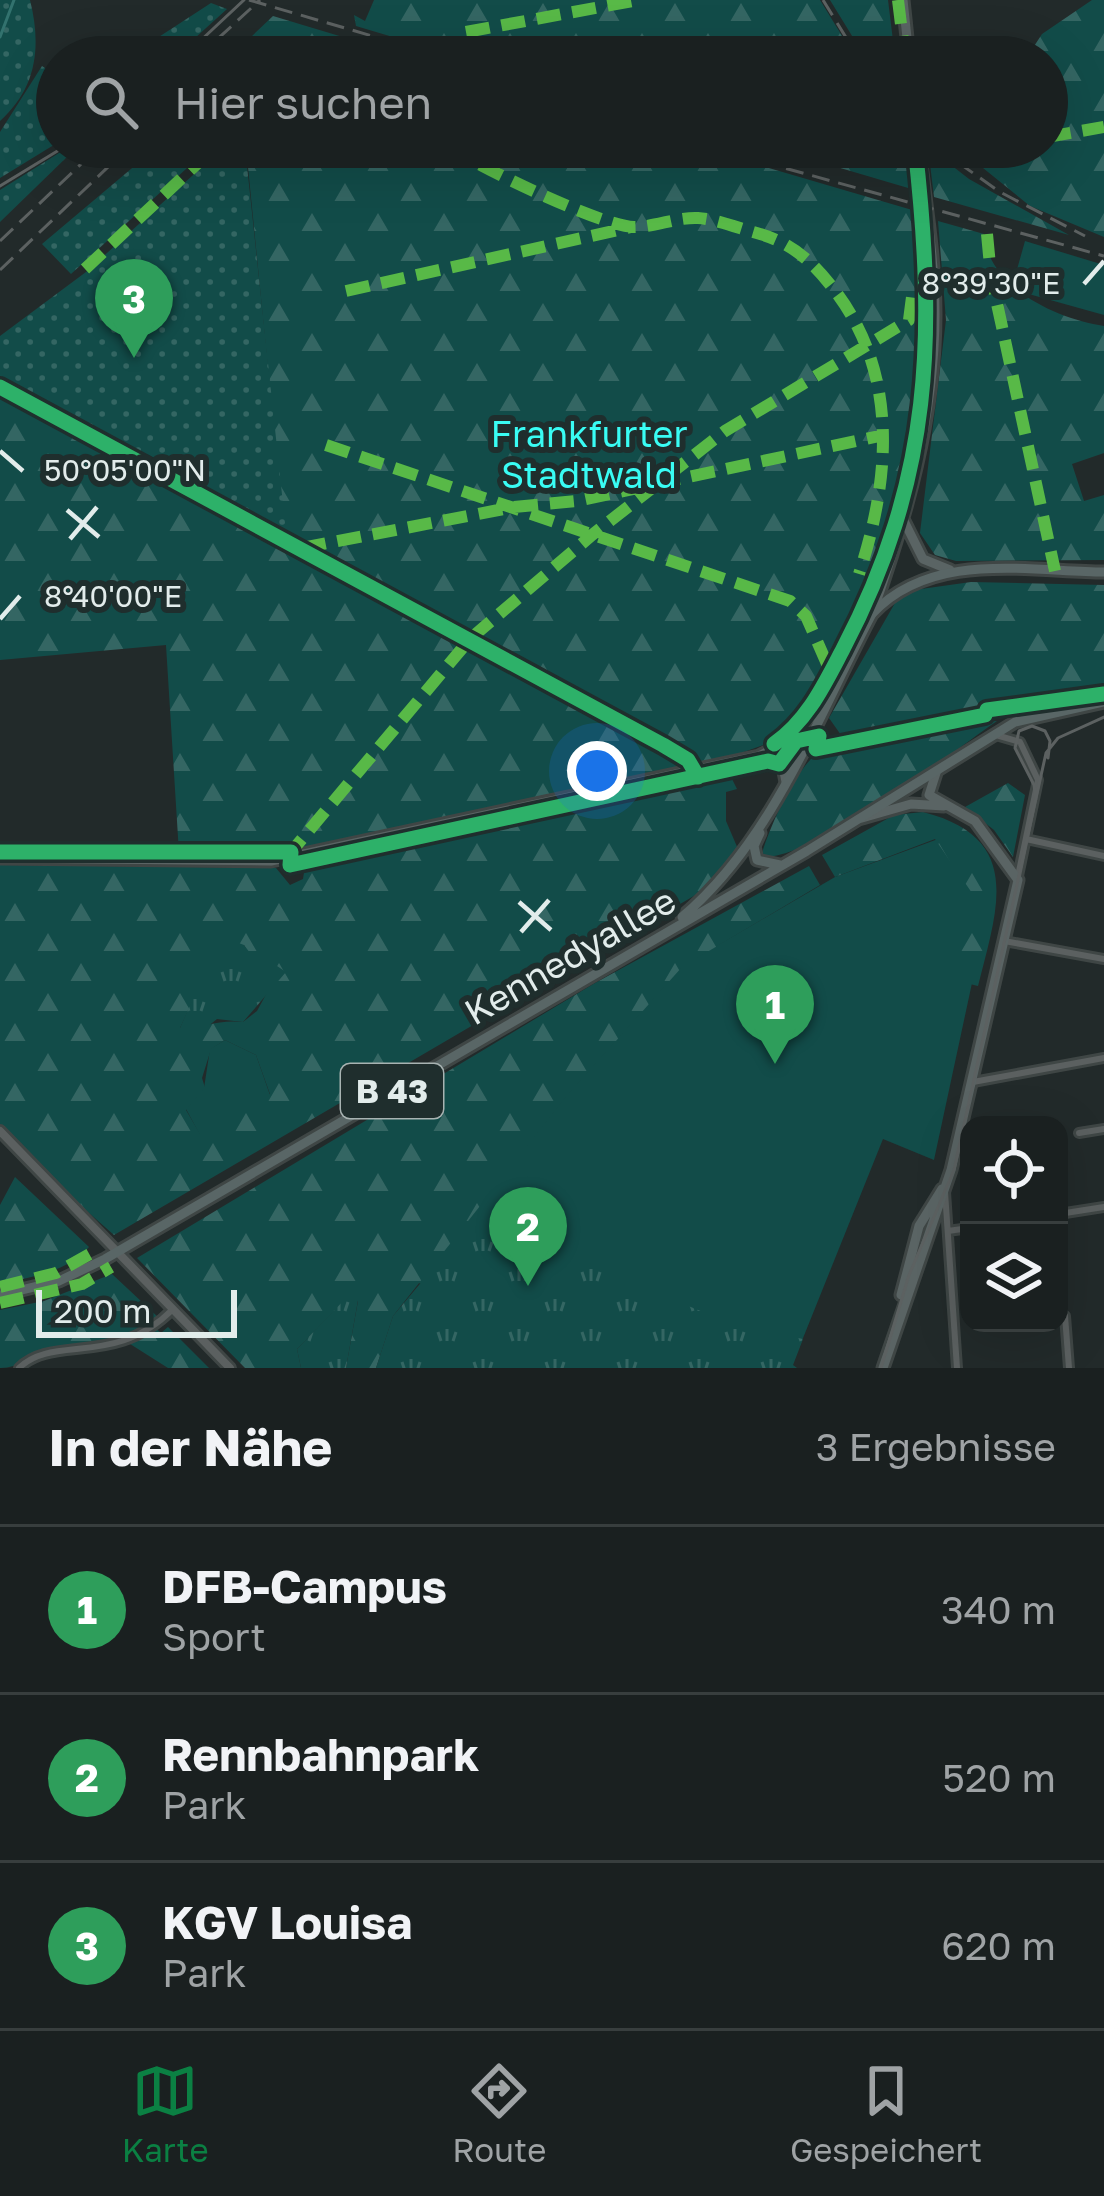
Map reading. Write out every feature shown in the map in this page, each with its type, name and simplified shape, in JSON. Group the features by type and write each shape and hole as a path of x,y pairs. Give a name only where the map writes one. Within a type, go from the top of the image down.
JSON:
{"main road":[{"path":"903,0 907,36"},
{"path":"872,614 904,521 923,441 935,315 921,168"},
{"path":"904,521 923,559 950,570"},
{"name":"B 43","path":"664,932 719,885 786,782 872,614 908,583 950,570 1104,572"},
{"name":"Kennedyallee","path":"0,1295 59,1281 116,1252 785,864 1032,715 1104,702"},
{"path":"0,858 271,861 759,756 782,744 821,709"},
{"path":"759,756 781,760 786,782"},
{"path":"883,1368 955,1154 1018,880 984,829 928,793 936,773"},
{"path":"775,801 753,852 763,865 785,864"},
{"path":"862,818 910,804 949,807"}],"street":[{"path":"995,735 1014,739 1026,749 1037,773 1018,880"},
{"path":"1026,839 1104,856"},
{"path":"1004,940 1104,959"},
{"path":"973,1082 1104,1058"},
{"path":"1079,1132 1104,1129"},
{"path":"0,1131 4,1146 230,1368"},
{"path":"945,1185 957,1368"},
{"path":"1068,1213 1104,1207"},
{"path":"947,1231 960,1229"},
{"path":"19,1368 41,1354 114,1350 143,1335 173,1309"},
{"path":"1066,1332 1069,1368"}],"green space":[{"path":"0,0 30,0 35,51 22,95 0,121"},
{"path":"374,0 820,0 842,36 390,36 356,26 354,15 365,21"},
{"path":"830,0 888,0 892,36 852,36"},
{"path":"1092,0 1104,0 1104,237 1030,206 983,168 1068,168 1068,36 1042,34"},
{"path":"211,3 227,9 197,36 160,36"},
{"path":"273,16 339,36 303,36 252,36"},
{"path":"36,75 36,156 0,178 0,132"},
{"path":"36,167 56,168 0,222 0,190"},
{"path":"132,168 187,168 71,274 42,244"},
{"path":"201,168 247,168 286,532 0,379 0,336 86,272"},
{"name":"Frankfurter Stadtwald","path":"248,168 769,168 919,212 929,316 896,504 865,613 808,714 780,739 741,753 299,850 179,853 166,645 0,660 0,379 284,529"},
{"path":"840,168 911,168 915,190"},
{"path":"931,168 955,168 1069,235 934,197"},
{"path":"938,221 984,234 998,270 1028,297 1066,316 1104,326 1104,453 1072,464 1084,501 1104,495 1104,560 956,561 935,555 920,533 946,320"},
{"path":"1025,241 1104,265 1104,315 1025,293 1014,280"},
{"path":"971,582 1104,585 1104,690 841,735 829,718 895,603 914,590"},
{"path":"997,721 823,838 768,857 762,853 799,775 815,755 829,747 902,730"},
{"path":"730,775 737,789 726,792 726,821 738,849 716,883 114,1235 20,1152 0,1124 0,865 276,868 290,885 303,879 305,866","holes":["244,945 269,989 257,1011 243,1022 180,1028 197,991","225,1040 256,1055 270,1094 200,1134 186,1110 205,1088 202,1078 211,1049"]},
{"path":"1008,783 1025,795 1013,857 994,830 965,807"},
{"path":"923,812 977,839 990,858 996,904 978,986 958,981 959,957 953,946 972,893 935,839 835,877 822,855 894,815"},
{"path":"938,839 992,890 934,1160 883,1139 791,1368 418,1283 566,1096 682,966 835,877"},
{"path":"809,866 820,885 682,967 566,1097 393,1316 376,1368 346,1368 358,1301 349,1296 297,1349 301,1368 245,1368 137,1258 595,983"},
{"path":"231,940 244,945 256,961 262,956 286,972 243,1022 217,1019 191,1040 180,1028 196,991 192,967 216,958"},
{"path":"225,1040 256,1055 270,1095 200,1135 186,1109 204,1088 210,1049"},
{"path":"15,1177 89,1247 60,1268 0,1283 0,1205"},
{"path":"492,1198 514,1215 523,1238 737,1326 803,1339 793,1365 797,1368 376,1368 393,1316"},
{"path":"112,1274 159,1318 152,1325 161,1333 168,1327 209,1368 168,1368 127,1342 96,1350 47,1353 0,1368 0,1310 44,1301"},
{"path":"349,1295 358,1300 346,1368 301,1368 297,1349"}],"waterway":[{"path":"0,37 14,0"}],"tram line":[{"path":"205,36 244,0"},
{"path":"0,186 36,164"},
{"path":"881,1368 909,1275 954,1170 1046,753 1058,738 1104,717"},
{"path":"1036,799 1015,748 1019,731 1032,726 1045,731 1050,741 1048,758"}],"railway":[{"path":"249,0 372,36"},
{"path":"221,36 260,0"},
{"path":"823,0 845,36"},
{"path":"0,241 77,168"},
{"path":"0,270 107,168"},
{"path":"784,168 1104,256"},
{"path":"966,168 1000,192 1085,236"}],"marked path":[{"path":"466,32 638,0"},
{"path":"898,0 902,36"},
{"path":"1068,133 1104,127"},
{"path":"85,269 193,168"},
{"path":"488,168 569,207 618,224 634,227 690,218 760,234 782,242 817,269 854,319 878,389 882,463 859,574"},
{"path":"346,291 631,227"},
{"path":"987,234 991,276 1055,571"},
{"path":"284,853 291,852 470,639 725,431 909,320 912,297"},
{"path":"302,548 514,507 577,501 884,435"},
{"path":"326,445 790,601 806,616 831,673"},
{"path":"0,1287 56,1273 97,1250"},
{"path":"0,1303 82,1284 111,1267"}],"cycle path":[{"path":"774,744 806,713 843,649 873,586 911,464 925,343 917,168"},
{"path":"0,387 663,745 688,760 698,777"},
{"path":"816,749 985,715 987,710 1104,694"},
{"path":"0,852 291,852 290,865 768,761 779,764 796,741 819,736 816,749"}],"place":[{"name":"KGV Louisa","path":"134,358"},
{"name":"DFB-Campus","path":"775,1064"},
{"name":"Rennbahnpark","path":"528,1286"}]}
